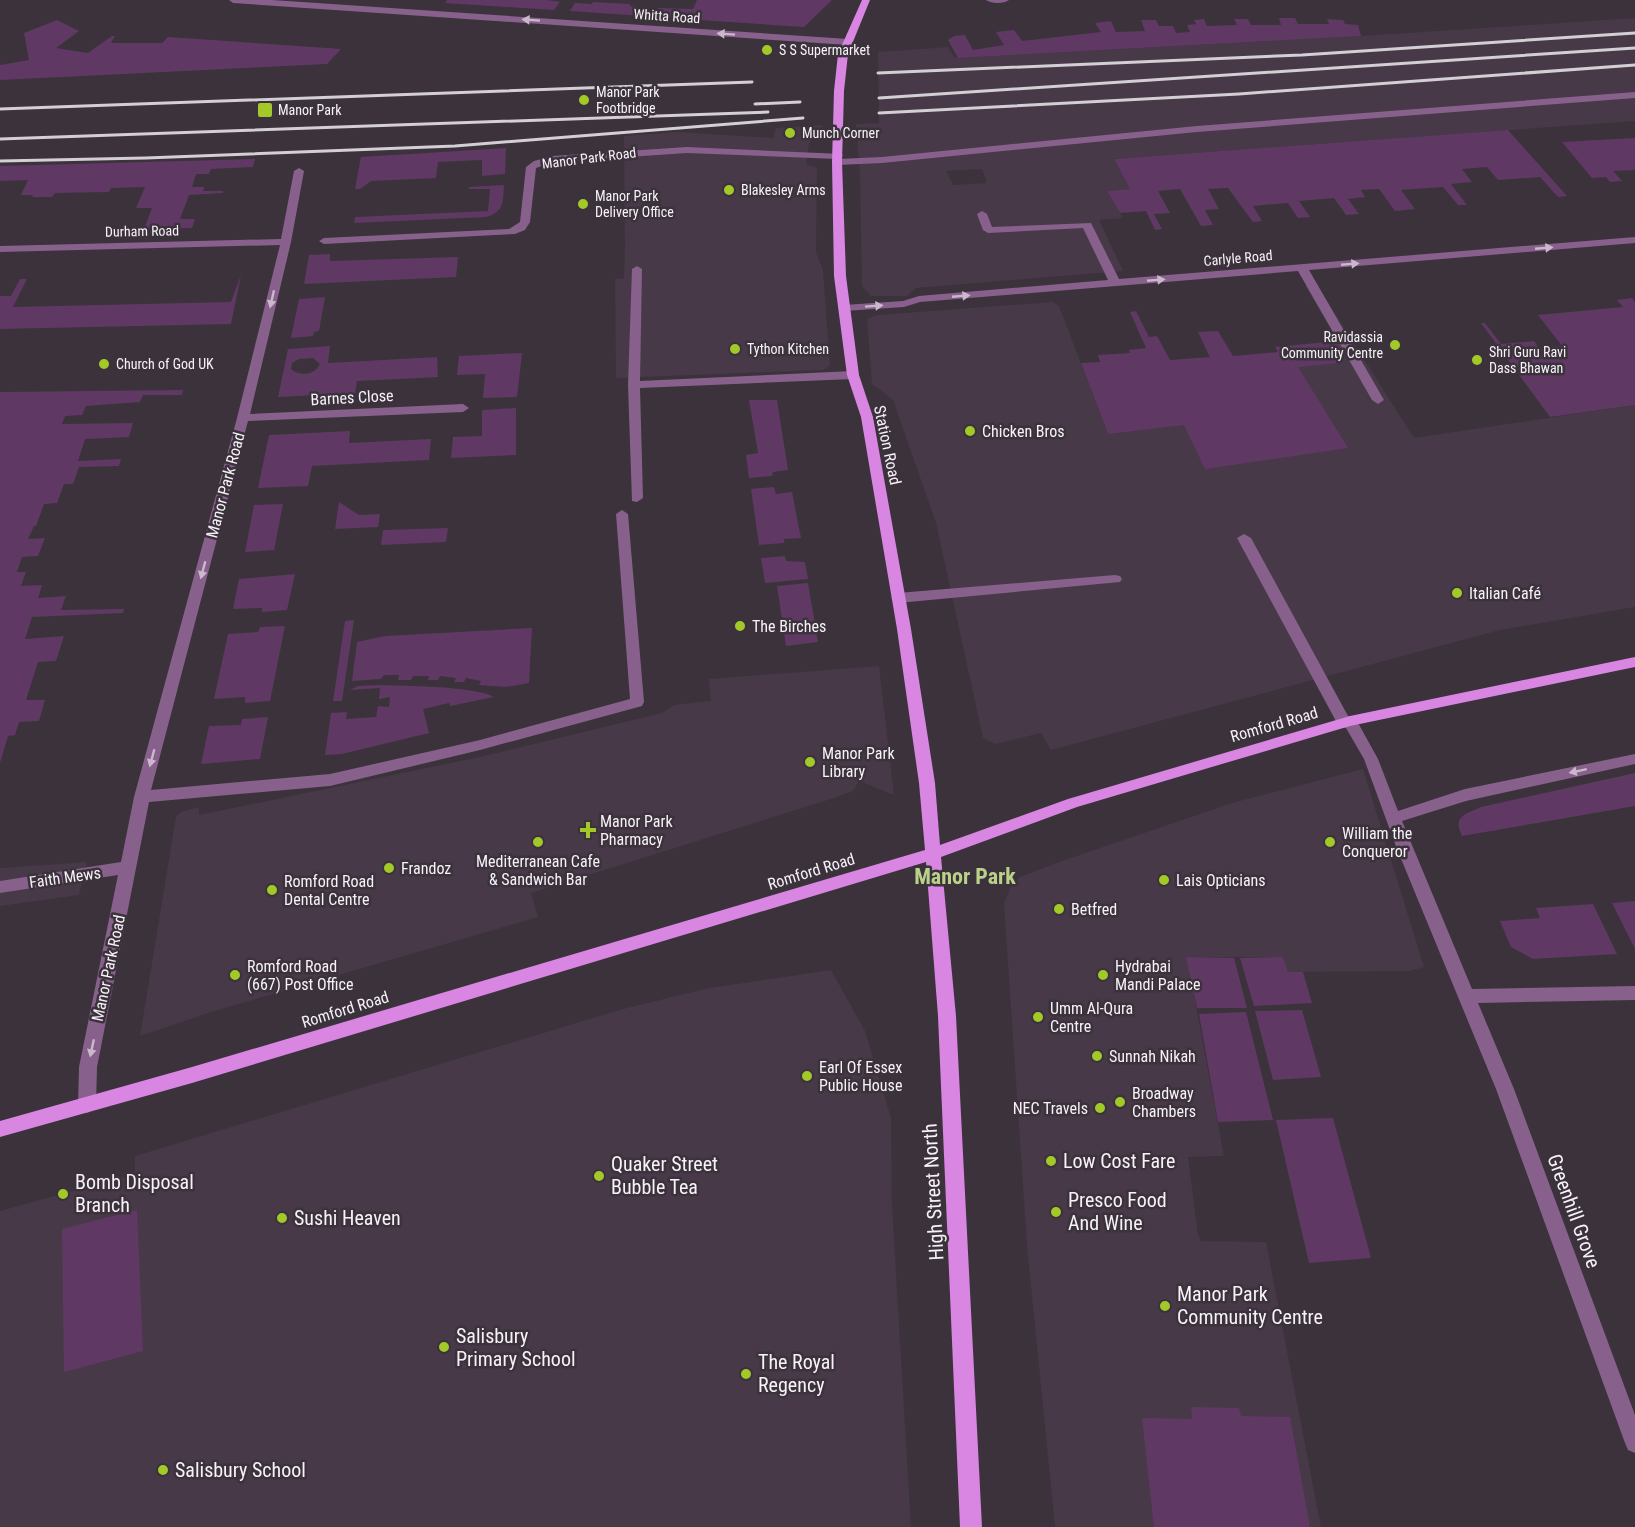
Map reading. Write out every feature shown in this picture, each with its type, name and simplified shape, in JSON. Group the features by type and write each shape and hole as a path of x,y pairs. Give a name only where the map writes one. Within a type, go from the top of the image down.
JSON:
{"main road":[{"name":"Station Road","path":"866,0 843,54 839,92 840,125 837,159 840,276 853,375 867,417 920,728 932,854"},
{"name":"Romford Road","path":"0,1129 776,903 932,854 1073,803 1347,722 1635,662"},
{"name":"High Street North","path":"932,854 947,1016 971,1527"}],"street":[{"name":"Whitta Road","path":"233,0 848,42"},
{"path":"415,11 424,0"},
{"path":"990,0 1005,0"},
{"path":"837,159 882,160 1197,129 1635,95"},
{"name":"Manor Park Road","path":"324,241 511,232 521,228 525,222 528,175 531,167 552,159 687,150 837,159"},
{"name":"Manor Park Road","path":"87,1105 88,1067 142,797 243,418 285,242 299,171"},
{"path":"982,214 988,230 1087,225 1115,283"},
{"name":"Carlyle Road","path":"844,308 904,304 919,299 1635,240"},
{"name":"Durham Road","path":"0,249 285,242"},
{"path":"1302,267 1378,400"},
{"path":"637,269 634,385 637,498"},
{"path":"634,385 853,375"},
{"name":"Barnes Close","path":"243,418 463,408"},
{"path":"142,797 330,780 480,745 637,702 622,514"},
{"name":"Greenhill Grove","path":"1244,538 1347,722 1371,759 1509,1100 1635,1443"},
{"path":"898,598 1115,579"},
{"path":"1393,818 1466,795 1635,759"},
{"name":"Faith Mews","path":"1,886 129,867"},
{"path":"1466,996 1635,993"}],"shaded area":[{"path":"447,0 560,2 554,10 445,3"},
{"path":"697,0 832,0 804,27 654,17 658,8 693,9"},
{"path":"593,2 630,4 630,6 648,8 644,16 570,11 575,3 592,4"},
{"path":"1279,18 1295,18 1298,24 1329,24 1327,19 1343,20 1345,24 1358,25 1361,36 958,58 948,40 954,36 965,35 973,50 1004,45 996,32 1014,30 1022,41 1101,32 1095,23 1111,21 1116,32 1145,31 1141,20 1156,20 1159,26 1173,26 1176,33 1190,32 1187,25 1196,24 1194,20 1204,19 1207,26 1237,25 1234,19 1248,19 1251,25 1281,25"},
{"path":"1635,18 1635,121 1114,159 1130,189 1107,191 1123,218 1099,220 1123,271 916,288 907,296 871,296 862,286 860,176 856,124 879,123 878,52 948,47 955,58 958,58 1361,36","holes":["982,169 987,183 953,185 946,171"]},
{"path":"57,20 79,31 56,48 88,53 112,36 115,36 111,43 162,43 168,37 341,49 327,64 0,80 0,65 29,60 24,33"},
{"path":"822,125 822,139 812,140 809,144 806,164 817,168 816,252 823,270 830,365 823,370 616,378 615,279 624,278 625,248 624,136 679,132 773,138 776,128"},
{"path":"1508,130 1567,196 1558,197 1540,177 1498,180 1487,167 1462,169 1472,182 1451,184 1467,205 1458,205 1443,187 1401,190 1415,209 1395,211 1379,189 1361,190 1365,197 1348,199 1359,214 1346,215 1334,198 1299,201 1310,217 1298,218 1288,203 1253,206 1262,221 1253,222 1228,188 1208,189 1219,209 1205,210 1213,225 1201,226 1180,189 1158,191 1170,213 1154,214 1162,229 1155,230 1146,211 1120,213 1107,191 1130,189 1114,159"},
{"path":"1635,138 1635,170 1613,171 1622,181 1610,182 1606,177 1592,178 1562,142"},
{"path":"506,148 505,174 482,176 482,160 438,162 436,178 371,181 360,189 355,189 361,157"},
{"path":"255,159 253,167 211,169 209,174 196,174 192,187 204,187 203,191 223,191 223,193 189,195 180,219 195,219 192,228 144,229 152,208 136,208 145,187 111,188 109,192 55,193 52,197 32,197 33,195 21,195 28,180 0,181 0,166"},
{"path":"504,185 501,206 492,215 486,217 354,223 355,217 488,211 490,189 469,189 469,187"},
{"path":"330,254 330,261 458,257 456,277 304,284 309,255"},
{"path":"241,275 231,324 0,329 0,296 11,296 20,279 27,279 13,307 231,302"},
{"path":"1317,285 1414,438 1635,405 1635,607 1500,630 1051,750 1041,733 995,744 983,738 936,523 893,400 872,384 867,319 877,315 1053,302 1059,306 1108,434 1298,366 1340,363 1338,341 1305,286"},
{"path":"325,297 319,331 314,332 313,336 291,338 299,299"},
{"path":"1632,298 1635,302 1635,405 1550,417 1481,323 1485,323 1501,344 1534,341 1539,348 1562,346 1538,315 1623,307 1617,300"},
{"path":"1136,311 1149,337 1157,336 1170,360 1210,357 1198,332 1218,331 1233,356 1278,352 1275,347 1338,341 1345,354 1341,363 1298,367 1348,448 1205,469 1184,425 1108,434 1081,363 1100,362 1098,355 1130,353 1129,350 1146,348 1130,312"},
{"path":"330,346 328,363 437,357 438,377 357,381 355,393 278,397 288,349","holes":["313,358 320,364 315,371 307,374 291,369 292,363 299,359"]},
{"path":"522,353 517,397 483,398 485,374 457,375 459,356"},
{"path":"183,390 182,395 143,395 140,402 86,406 82,415 65,416 62,424 133,423 129,437 85,439 78,461 121,459 119,466 79,467 73,484 64,484 57,503 44,504 36,526 28,539 45,538 38,556 22,557 17,572 26,572 21,586 42,585 38,598 66,596 61,610 124,609 123,613 32,617 25,639 64,636 56,661 38,662 26,700 45,700 39,721 19,722 15,735 8,736 0,763 0,392"},
{"path":"749,400 777,400 788,470 773,472 772,476 749,478 746,455 758,453"},
{"path":"516,408 516,455 451,458 453,437 482,436 482,410"},
{"path":"350,431 349,443 431,439 429,460 312,466 308,486 258,488 269,435"},
{"path":"774,487 776,494 792,492 801,538 784,539 784,543 759,545 751,489"},
{"path":"339,502 359,515 380,514 378,527 335,529"},
{"path":"283,504 274,550 245,552 254,505"},
{"path":"448,528 446,542 381,545 383,530"},
{"path":"785,556 786,561 805,562 808,579 765,583 761,558"},
{"path":"295,574 287,610 262,612 262,608 233,609 239,579"},
{"path":"808,583 818,642 786,646 777,586"},
{"path":"354,620 342,701 333,701 345,621"},
{"path":"285,626 270,701 245,703 245,697 214,699 228,634 258,632 260,627"},
{"path":"532,628 529,683 506,687 479,685 481,681 466,678 464,682 454,682 456,678 440,676 438,680 428,680 429,676 413,676 411,680 398,680 399,675 384,675 381,679 352,681 357,642 385,636"},
{"path":"879,666 894,795 859,781 853,791 831,799 531,893 538,917 211,1012 140,1036 176,817 181,812 199,807 199,815 480,757 662,713 674,705 711,701 709,679"},
{"path":"358,686 456,689 485,693 494,697 423,709 429,733 342,754 325,755 331,713 347,712 346,719 376,717 378,706 389,707 390,697 379,699 380,688 350,690"},
{"path":"268,717 260,759 201,764 209,726 241,725 242,719"},
{"path":"1363,769 1424,967 1410,971 1288,972 1283,957 1187,957 1224,1156 1188,1157 1198,1235 1201,1241 1266,1242 1321,1527 1055,1527 1027,1245 1004,904 1010,888 1020,877 1232,803"},
{"path":"1635,773 1635,806 1462,836 1459,829 1462,817 1481,807"},
{"path":"87,862 79,895 0,906 0,868"},
{"path":"1635,901 1635,949 1612,903"},
{"path":"1593,904 1617,954 1533,959 1511,947 1500,921 1540,918 1536,908"},
{"path":"1186,957 1234,958 1247,1008 1197,1008"},
{"path":"1283,957 1288,972 1303,972 1312,1003 1254,1006 1240,958"},
{"path":"831,970 865,1031 891,1118 892,1206 911,1527 0,1527 0,1211 135,1174 135,1156 623,1009 709,988"},
{"path":"1302,1010 1321,1077 1273,1080 1255,1011"},
{"path":"1246,1012 1273,1120 1218,1122 1199,1014"},
{"path":"1333,1118 1371,1258 1309,1263 1276,1120"},
{"path":"137,1210 143,1351 64,1372 62,1229"},
{"path":"1191,1407 1239,1408 1241,1416 1290,1417 1310,1527 1154,1527 1142,1418 1192,1419"}],"railway":[{"path":"878,73 1302,55 1635,33"},
{"path":"879,98 1635,48"},
{"path":"879,113 1239,94 1635,65"},
{"path":"0,109 752,82"},
{"path":"755,104 800,102"},
{"path":"0,139 768,112"},
{"path":"0,161 146,158 455,146 803,118"}],"place":[{"name":"S S Supermarket","path":"767,50"},
{"name":"Manor Park Footbridge","path":"584,100"},
{"name":"Manor Park","path":"265,110"},
{"name":"Munch Corner","path":"790,133"},
{"name":"Blakesley Arms","path":"729,190"},
{"name":"Manor Park Delivery Office","path":"583,204"},
{"name":"Ravidassia Community Centre","path":"1395,345"},
{"name":"Tython Kitchen","path":"735,349"},
{"name":"Shri Guru Ravi Dass Bhawan","path":"1477,360"},
{"name":"Church of God UK","path":"104,364"},
{"name":"Chicken Bros","path":"970,431"},
{"name":"Italian Café","path":"1457,593"},
{"name":"The Birches","path":"740,626"},
{"name":"Manor Park Library","path":"810,762"},
{"name":"Manor Park Pharmacy","path":"588,830"},
{"name":"Mediterranean Cafe & Sandwich Bar","path":"538,842"},
{"name":"William the Conqueror","path":"1330,842"},
{"name":"Frandoz","path":"389,868"},
{"name":"Lais Opticians","path":"1164,880"},
{"name":"Romford Road Dental Centre","path":"272,890"},
{"name":"Betfred","path":"1059,909"},
{"name":"Romford Road (667) Post Office","path":"235,975"},
{"name":"Hydrabai Mandi Palace","path":"1103,975"},
{"name":"Umm Al-Qura Centre","path":"1038,1017"},
{"name":"Sunnah Nikah","path":"1097,1056"},
{"name":"Earl Of Essex Public House","path":"807,1076"},
{"name":"Broadway Chambers","path":"1120,1102"},
{"name":"NEC Travels","path":"1100,1108"},
{"name":"Low Cost Fare","path":"1051,1161"},
{"name":"Quaker Street Bubble Tea","path":"599,1176"},
{"name":"Bomb Disposal Branch","path":"63,1194"},
{"name":"Presco Food And Wine","path":"1056,1212"},
{"name":"Sushi Heaven","path":"282,1218"},
{"name":"Manor Park Community Centre","path":"1165,1306"},
{"name":"Salisbury Primary School","path":"444,1347"},
{"name":"The Royal Regency","path":"746,1374"},
{"name":"Salisbury School","path":"163,1470"}],"district":[{"name":"Manor Park","path":"965,876"}]}
